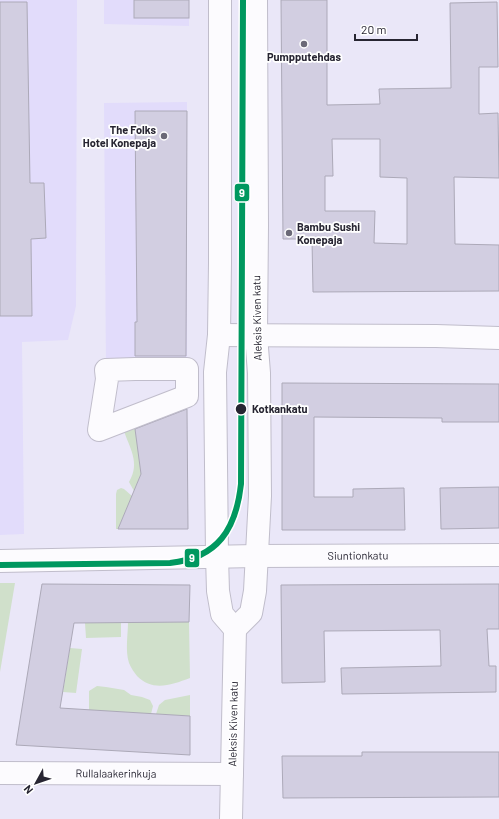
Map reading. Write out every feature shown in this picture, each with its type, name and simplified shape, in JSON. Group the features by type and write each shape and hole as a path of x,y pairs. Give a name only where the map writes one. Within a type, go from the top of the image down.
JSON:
{"main road":[{"path":"220,0 220,263 219,335 215,372 217,556 218,591 222,614 235,629"},
{"name":"Aleksis Kiven katu","path":"231,819 235,629 251,613 255,591 260,496 259,373 256,335 256,0"},
{"path":"219,335 436,336 499,338"},
{"name":"Siuntionkatu","path":"0,560 217,556 499,555"},
{"name":"Rullalaakerinkuja","path":"0,772 232,774"}],"shaded area":[{"path":"0,0 77,0 76,306 68,340 22,342 24,534 0,535"},
{"path":"104,0 189,0 189,26 104,24"},
{"path":"187,102 187,369 106,370 104,103"}],"green space":[{"path":"135,423 141,474 134,491 129,482 134,468 133,455 123,428"},
{"path":"121,488 132,496 118,529 116,529 116,494 117,490"},
{"path":"0,583 15,583 0,672"},
{"path":"121,622 121,637 86,638 85,623"},
{"path":"128,622 189,622 190,678 169,685 156,686 143,681 137,676 129,663 128,658"},
{"path":"70,648 82,649 76,693 63,692"},
{"path":"97,686 124,690 131,695 150,700 153,706 151,714 89,710 89,691"},
{"path":"190,695 190,716 156,714 159,705 165,700"}],"building":[{"path":"134,0 189,0 189,18 134,18"},
{"path":"281,0 327,0 327,105 380,104 379,89 451,88 450,3 497,2 498,67 479,67 479,114 498,113 499,178 454,177 455,244 499,245 499,291 313,292 312,239 283,239","holes":["332,139 380,139 380,177 407,178 407,244 374,243 375,211 325,211 325,176 333,176"]},
{"path":"0,2 27,2 30,183 44,183 46,238 31,239 32,316 0,316"},
{"path":"135,111 187,111 186,356 135,356 135,322 137,322"},
{"path":"282,383 499,384 499,422 442,422 442,418 314,417 314,497 353,497 353,489 404,488 405,530 282,530"},
{"path":"187,409 188,529 118,529 141,474 135,429"},
{"path":"499,487 499,528 441,529 440,488"},
{"path":"42,584 190,585 189,622 74,623 60,708 190,716 190,755 16,745"},
{"path":"499,584 499,629 487,629 489,666 496,666 496,692 342,694 341,668 441,666 440,630 324,631 325,682 282,683 281,585"},
{"path":"362,752 499,752 499,797 283,798 282,756 362,756"}],"transit line":[{"name":"9","path":"0,565 170,563 187,560 201,555 212,548 222,538 235,515 241,484 243,0"}],"place":[{"name":"Pumpputehdas","path":"304,44"},
{"name":"The Folks Hotel Konepaja","path":"164,136"},
{"name":"Bambu Sushi Konepaja","path":"289,233"},
{"name":"Kotkankatu","path":"241,409"}]}
